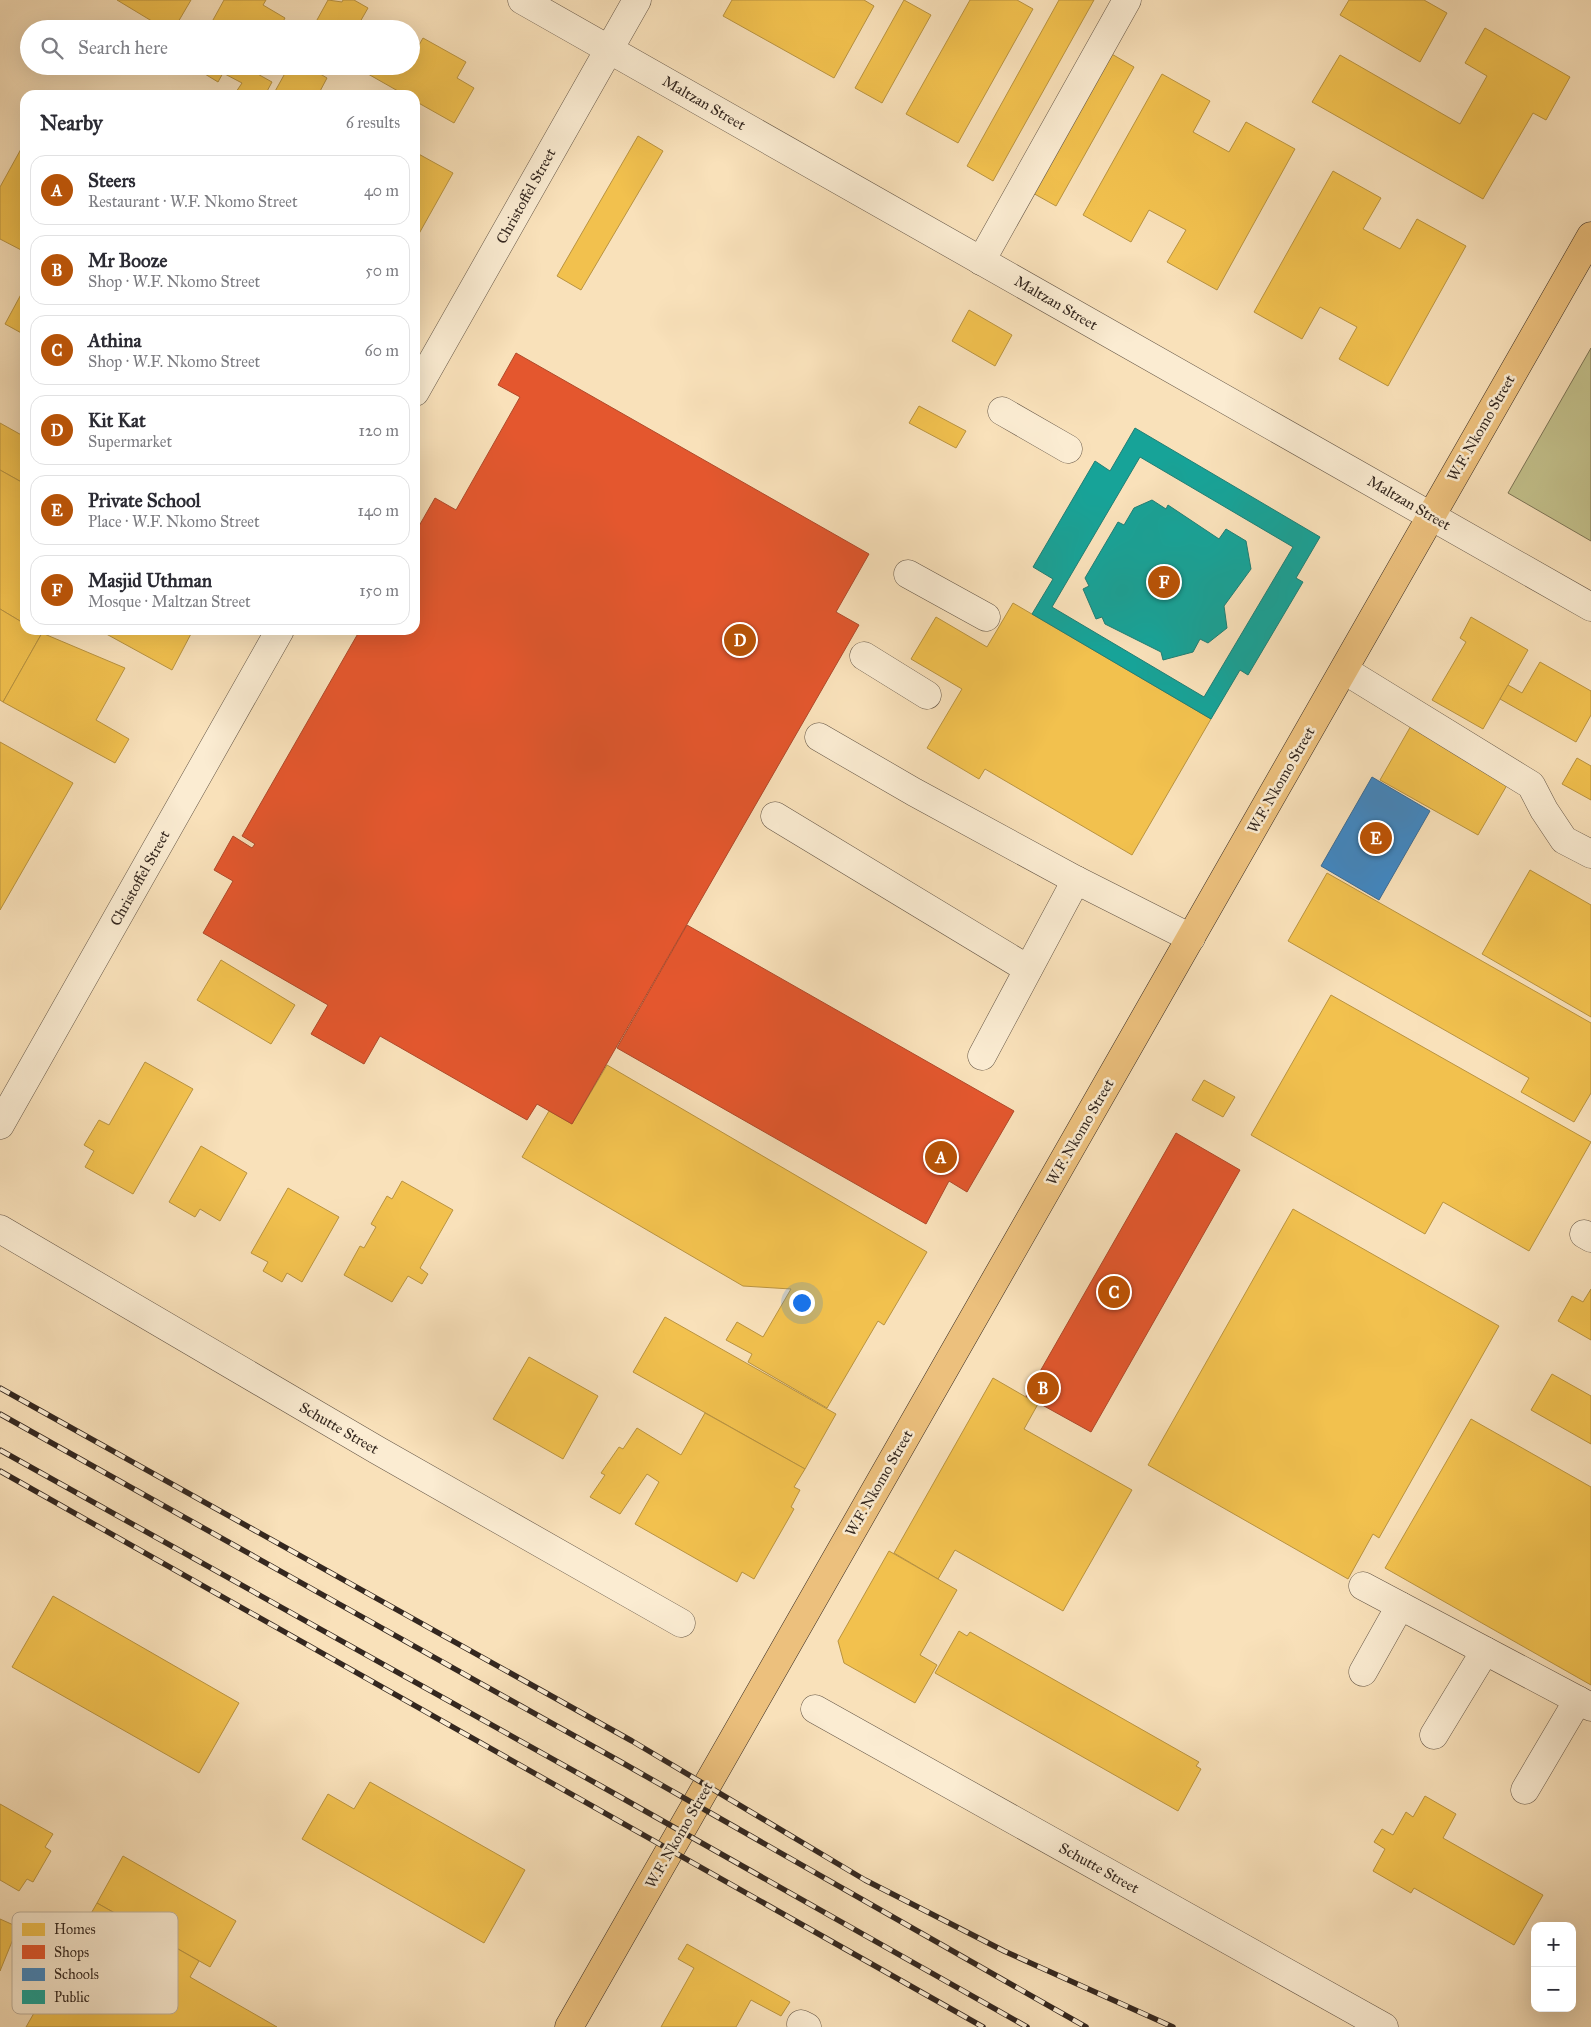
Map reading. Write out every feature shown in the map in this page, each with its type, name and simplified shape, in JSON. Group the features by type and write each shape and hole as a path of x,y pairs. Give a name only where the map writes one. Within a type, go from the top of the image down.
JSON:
{"main road":[{"name":"W.F. Nkomo Street","path":"569,2027 1591,236"}],"street":[{"name":"Maltzan Street","path":"522,0 1591,607"},
{"name":"Christoffel Street","path":"420,383 637,0"},
{"path":"981,261 1127,0"},
{"path":"1002,411 1068,449"},
{"path":"908,574 986,618"},
{"name":"Christoffel Street","path":"0,1125 277,635"},
{"path":"864,656 928,695"},
{"path":"1344,670 1531,785 1544,810 1564,840 1591,854"},
{"path":"819,737 914,792 1076,880 1191,938"},
{"path":"775,816 1028,969"},
{"path":"982,1056 1076,880"},
{"name":"Schutte Street","path":"0,1229 377,1450 681,1623"},
{"path":"1363,1586 1584,1703 1525,1790"},
{"path":"1363,1672 1400,1606"},
{"path":"1434,1735 1485,1650"},
{"name":"Schutte Street","path":"815,1709 1384,2027"}],"shaded area":[{"path":"1591,348 1591,541 1508,493"}],"building: Homes":[{"path":"117,0 191,0 179,20 150,20"},
{"path":"224,0 266,0 263,5 285,18 284,20 213,20"},
{"path":"328,0 342,2 343,0 354,0 368,8 361,20 317,20"},
{"path":"732,0 864,0 874,6 834,78 723,16"},
{"path":"904,0 931,15 882,103 855,88"},
{"path":"970,0 1017,0 1033,9 958,143 906,114"},
{"path":"1059,0 1094,0 993,181 967,166"},
{"path":"1349,0 1424,0 1447,13 1420,62 1340,15"},
{"path":"1485,28 1570,77 1546,120 1533,113 1483,199 1312,102 1340,55 1460,124 1487,76 1465,63"},
{"path":"423,38 466,62 457,78 474,88 454,123 420,104 420,90 396,90 370,75 420,75 420,43"},
{"path":"1110,53 1134,67 1056,206 1031,192"},
{"path":"1162,74 1210,101 1193,132 1229,152 1246,122 1295,149 1217,290 1167,262 1186,230 1149,210 1131,242 1083,215"},
{"path":"207,75 222,75 218,82"},
{"path":"227,75 259,75 272,82 268,90 237,90 242,83"},
{"path":"284,75 322,75 327,78 321,90 276,90"},
{"path":"638,136 663,151 581,290 557,276"},
{"path":"20,151 20,249 0,239 0,187"},
{"path":"420,155 453,173 420,232"},
{"path":"1333,171 1381,198 1363,229 1400,249 1417,219 1466,246 1388,386 1339,359 1357,327 1320,307 1302,339 1254,312"},
{"path":"20,296 20,332 5,324"},
{"path":"969,310 1012,335 995,366 952,341"},
{"path":"919,406 966,431 956,448 909,423"},
{"path":"0,423 20,434 20,481 0,470"},
{"path":"0,470 20,481 20,621 0,609"},
{"path":"1013,603 1211,719 1132,855 985,769 979,779 927,748 962,689 911,659 936,617 987,647"},
{"path":"0,609 20,621 20,635 41,635 3,702 0,700"},
{"path":"1471,617 1528,650 1483,729 1432,700 1466,642 1460,638"},
{"path":"41,635 47,635 125,668 96,720 129,739 115,763 3,702"},
{"path":"108,635 190,635 172,670"},
{"path":"1540,662 1591,691 1591,715 1576,742 1500,699 1508,685 1522,693"},
{"path":"1412,724 1510,780 1478,835 1380,780"},
{"path":"0,742 73,783 0,910"},
{"path":"1577,758 1591,766 1591,800 1562,784"},
{"path":"1530,870 1591,905 1591,1017 1482,954"},
{"path":"1327,873 1591,1023 1591,1093 1574,1122 1521,1092 1529,1078 1288,941"},
{"path":"221,960 295,1005 271,1044 197,1000"},
{"path":"1331,995 1591,1142 1529,1251 1443,1202 1425,1234 1251,1135"},
{"path":"145,1062 193,1089 133,1194 85,1167 94,1151 84,1145 99,1120 109,1125"},
{"path":"607,1065 927,1252 884,1325 878,1321 827,1408 748,1362 752,1354 726,1340 737,1322 763,1337 791,1289 743,1286 522,1157 549,1111 572,1124"},
{"path":"1204,1080 1235,1097 1223,1117 1192,1100"},
{"path":"201,1146 247,1173 220,1221 200,1209 195,1217 169,1202"},
{"path":"402,1181 453,1210 420,1268 428,1274 422,1284 408,1276 392,1302 344,1275 360,1246 364,1248 376,1227 371,1224 387,1196 392,1199"},
{"path":"288,1188 339,1217 302,1282 287,1273 282,1282 263,1271 268,1262 251,1253"},
{"path":"1293,1209 1499,1326 1379,1538 1373,1534 1348,1579 1148,1465"},
{"path":"1591,1289 1591,1340 1558,1321 1572,1296 1583,1302"},
{"path":"665,1317 836,1414 805,1469 633,1372"},
{"path":"529,1357 598,1396 563,1459 493,1419"},
{"path":"1552,1374 1591,1396 1591,1444 1531,1410"},
{"path":"993,1378 1038,1404 1024,1429 1132,1490 1063,1611 955,1550 938,1579 894,1553"},
{"path":"705,1413 805,1469 794,1487 800,1490 791,1507 794,1509 754,1579 742,1572 737,1582 635,1524 659,1482 647,1474 620,1514 590,1497 605,1475 601,1473 619,1447 623,1449 637,1428 681,1455"},
{"path":"1471,1419 1591,1487 1591,1685 1385,1568"},
{"path":"889,1551 957,1590 920,1655 937,1665 915,1703 844,1663 838,1641"},
{"path":"53,1596 239,1703 199,1773 12,1667"},
{"path":"959,1631 967,1636 970,1632 1199,1762 1196,1766 1201,1769 1178,1811 935,1673"},
{"path":"370,1782 525,1870 484,1943 302,1839 328,1794 354,1809"},
{"path":"1425,1796 1456,1814 1443,1838 1543,1895 1514,1945 1414,1888 1411,1893 1373,1871 1385,1849 1374,1842 1382,1829 1393,1835 1406,1812 1413,1817"},
{"path":"0,1804 53,1834 45,1847 51,1851 33,1882 27,1879 19,1891 0,1880"},
{"path":"123,1856 236,1921 210,1967 178,1949 178,1912 113,1912 97,1903"},
{"path":"97,1903 113,1912 92,1912"},
{"path":"0,1919 12,1924 12,1942 0,1971"},
{"path":"687,1944 790,2002 781,2016 751,2000 736,2027 661,2027 694,1968 678,1959"},
{"path":"178,1949 199,1961 190,1977 277,2027 26,2027 33,2014 178,2014"}],"building: Shops":[{"path":"516,353 869,554 836,612 859,625 572,1124 537,1104 527,1120 380,1036 364,1064 311,1034 328,1005 203,933 233,881 214,870 233,836 252,848 255,844 242,836 357,635 420,635 420,524 435,498 456,510 520,397 498,385"},
{"path":"687,925 1014,1111 967,1192 949,1181 926,1224 617,1048"},
{"path":"1176,1133 1240,1170 1091,1432 1026,1396"}],"building: Schools":[{"path":"1372,777 1430,811 1379,900 1321,866"}],"building: Public":[{"path":"1135,428 1320,537 1296,578 1303,582 1248,675 1240,670 1211,719 1032,614 1053,579 1033,567 1095,461 1110,471","holes":["1140,457 1293,547 1204,697 1052,607"]},
{"path":"1152,500 1166,509 1168,505 1219,539 1226,529 1246,541 1251,569 1224,606 1227,628 1208,643 1200,639 1193,652 1163,660 1161,652 1105,624 1102,617 1096,619 1083,589 1089,586 1085,578 1118,522 1124,525 1134,508"}],"railway":[{"path":"0,1388 632,1741 865,1880 1004,1951 1173,2027"},
{"path":"0,1414 621,1762 1086,2027"},
{"path":"0,1450 1027,2027"},
{"path":"0,1471 983,2027"}],"place":[{"name":"Masjid Uthman","path":"1164,582"},
{"name":"Kit Kat","path":"740,640"},
{"name":"Private School","path":"1376,838"},
{"name":"Steers","path":"941,1157"},
{"name":"Athina","path":"1114,1292"},
{"name":"Mr Booze","path":"1043,1388"}]}
